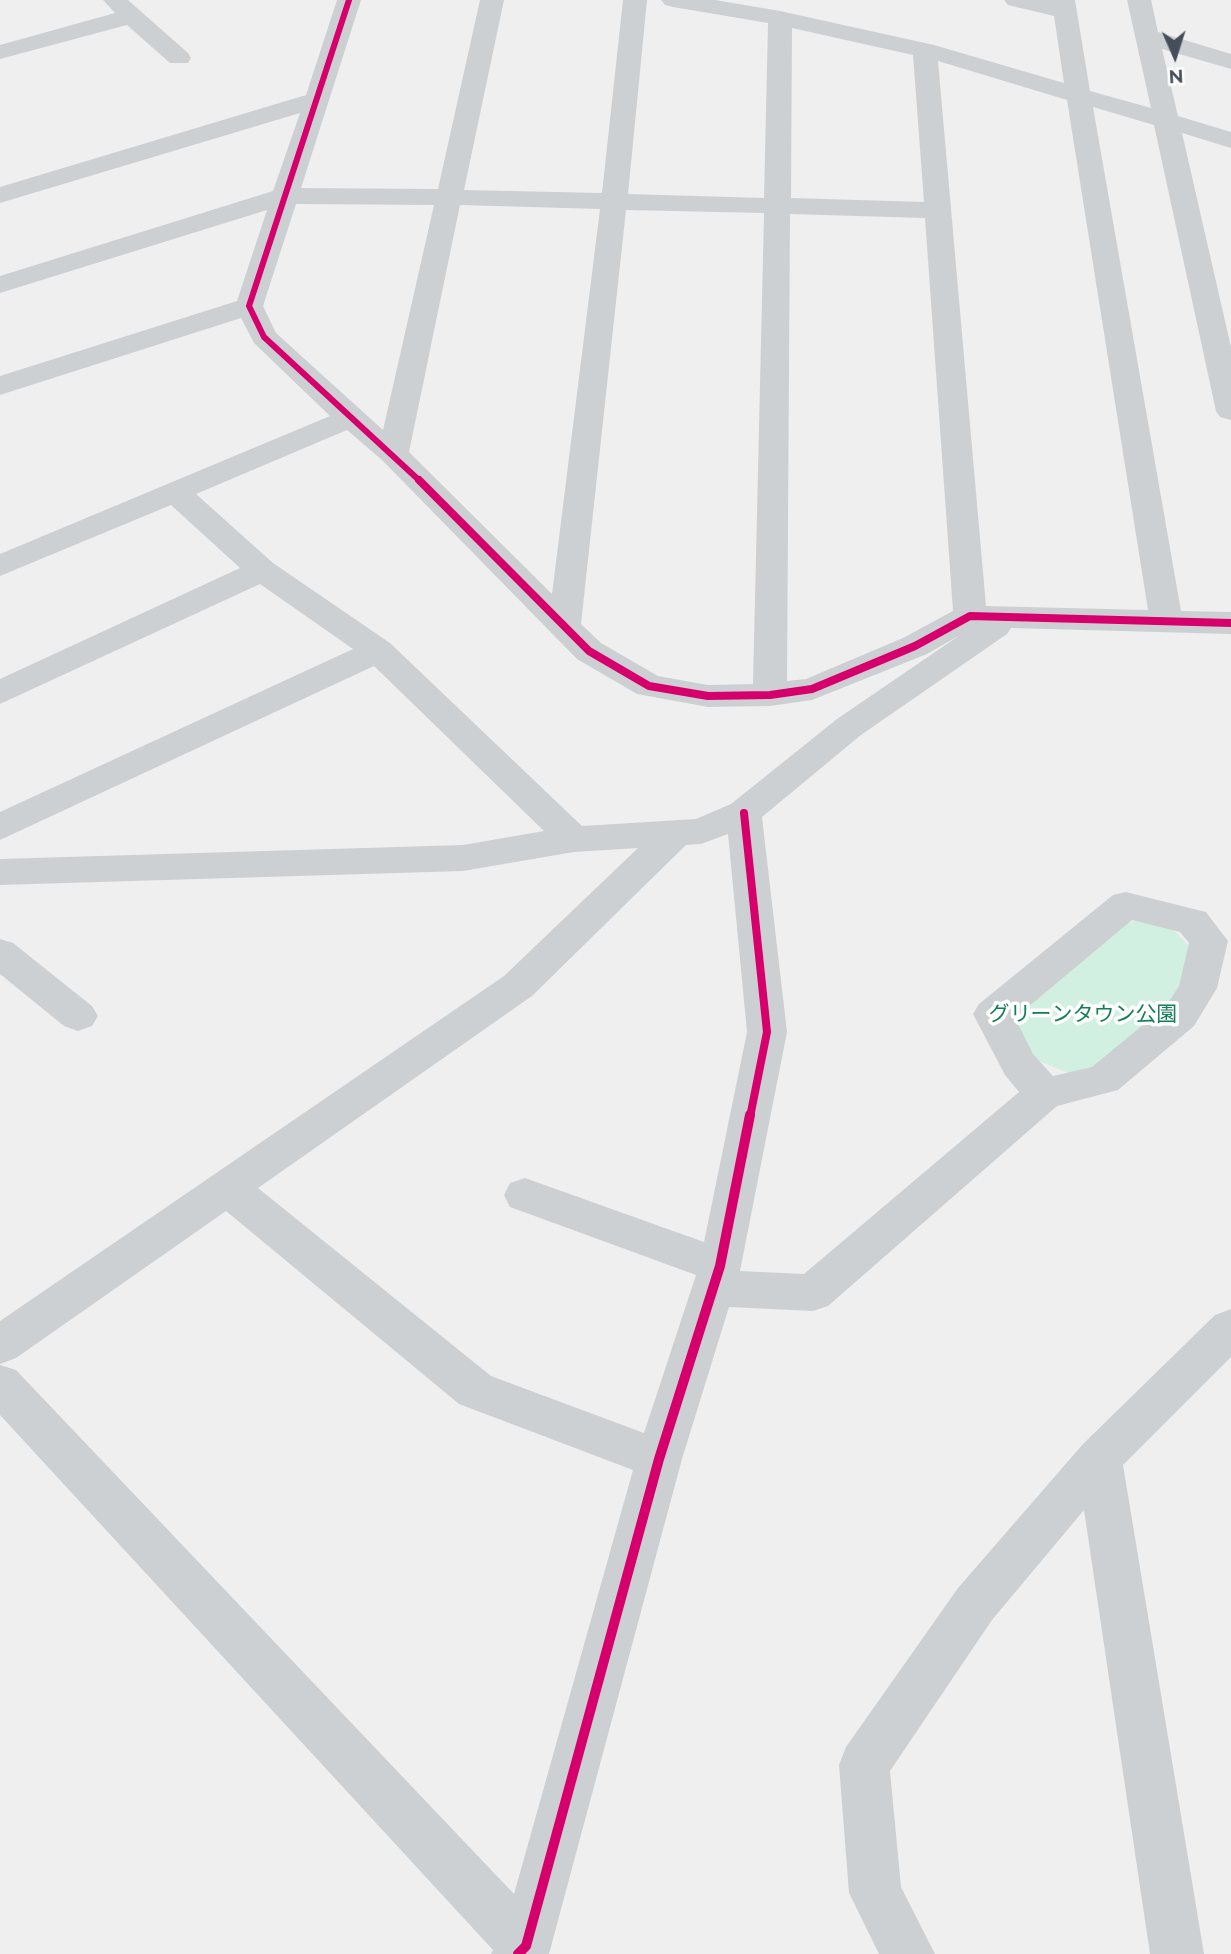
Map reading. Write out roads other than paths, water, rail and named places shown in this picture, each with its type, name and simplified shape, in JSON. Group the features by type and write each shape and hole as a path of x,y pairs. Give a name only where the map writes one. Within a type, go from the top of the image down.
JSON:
{"street":[{"path":"349,0 314,100 286,196 249,306 264,337 350,418 393,454 589,651 649,686 708,696 770,695 812,689 915,646 970,616 1006,620 1231,623"},
{"path":"393,454 492,0"},
{"path":"564,627 635,0"},
{"path":"673,0 780,18 925,50 1168,119 1231,140"},
{"path":"1016,0 1064,5 1166,621"},
{"path":"1139,0 1168,119 1231,411"},
{"path":"0,52 123,8 179,58"},
{"path":"770,695 780,18"},
{"path":"1148,37 1231,62"},
{"path":"925,50 970,616"},
{"path":"0,195 314,100"},
{"path":"0,285 286,196 449,197 936,210"},
{"path":"0,386 249,306"},
{"path":"0,566 350,418"},
{"path":"174,491 262,570 378,651 574,839"},
{"path":"0,692 262,570"},
{"path":"0,872 463,858 574,839 701,831 744,813 849,727 1006,620"},
{"path":"0,827 378,651"},
{"path":"522,1950 659,1459 717,1277 767,1032 744,813"},
{"path":"0,1345 518,986 676,832"},
{"path":"525,1195 717,1277 813,1293 1044,1094 1104,1079 1180,1016 1198,988 1209,941 1193,922 1126,905 993,1014 1019,1064 1044,1094"},
{"path":"0,953 78,1016"},
{"path":"228,1188 475,1390 659,1459"},
{"path":"908,1954 875,1893 864,1765 975,1604 1099,1458 1231,1328"},
{"path":"0,1384 522,1950"},
{"path":"1099,1458 1177,1954"}],"park label":[{"name":"グリーンタウン公園","path":"1083,1015"}]}
